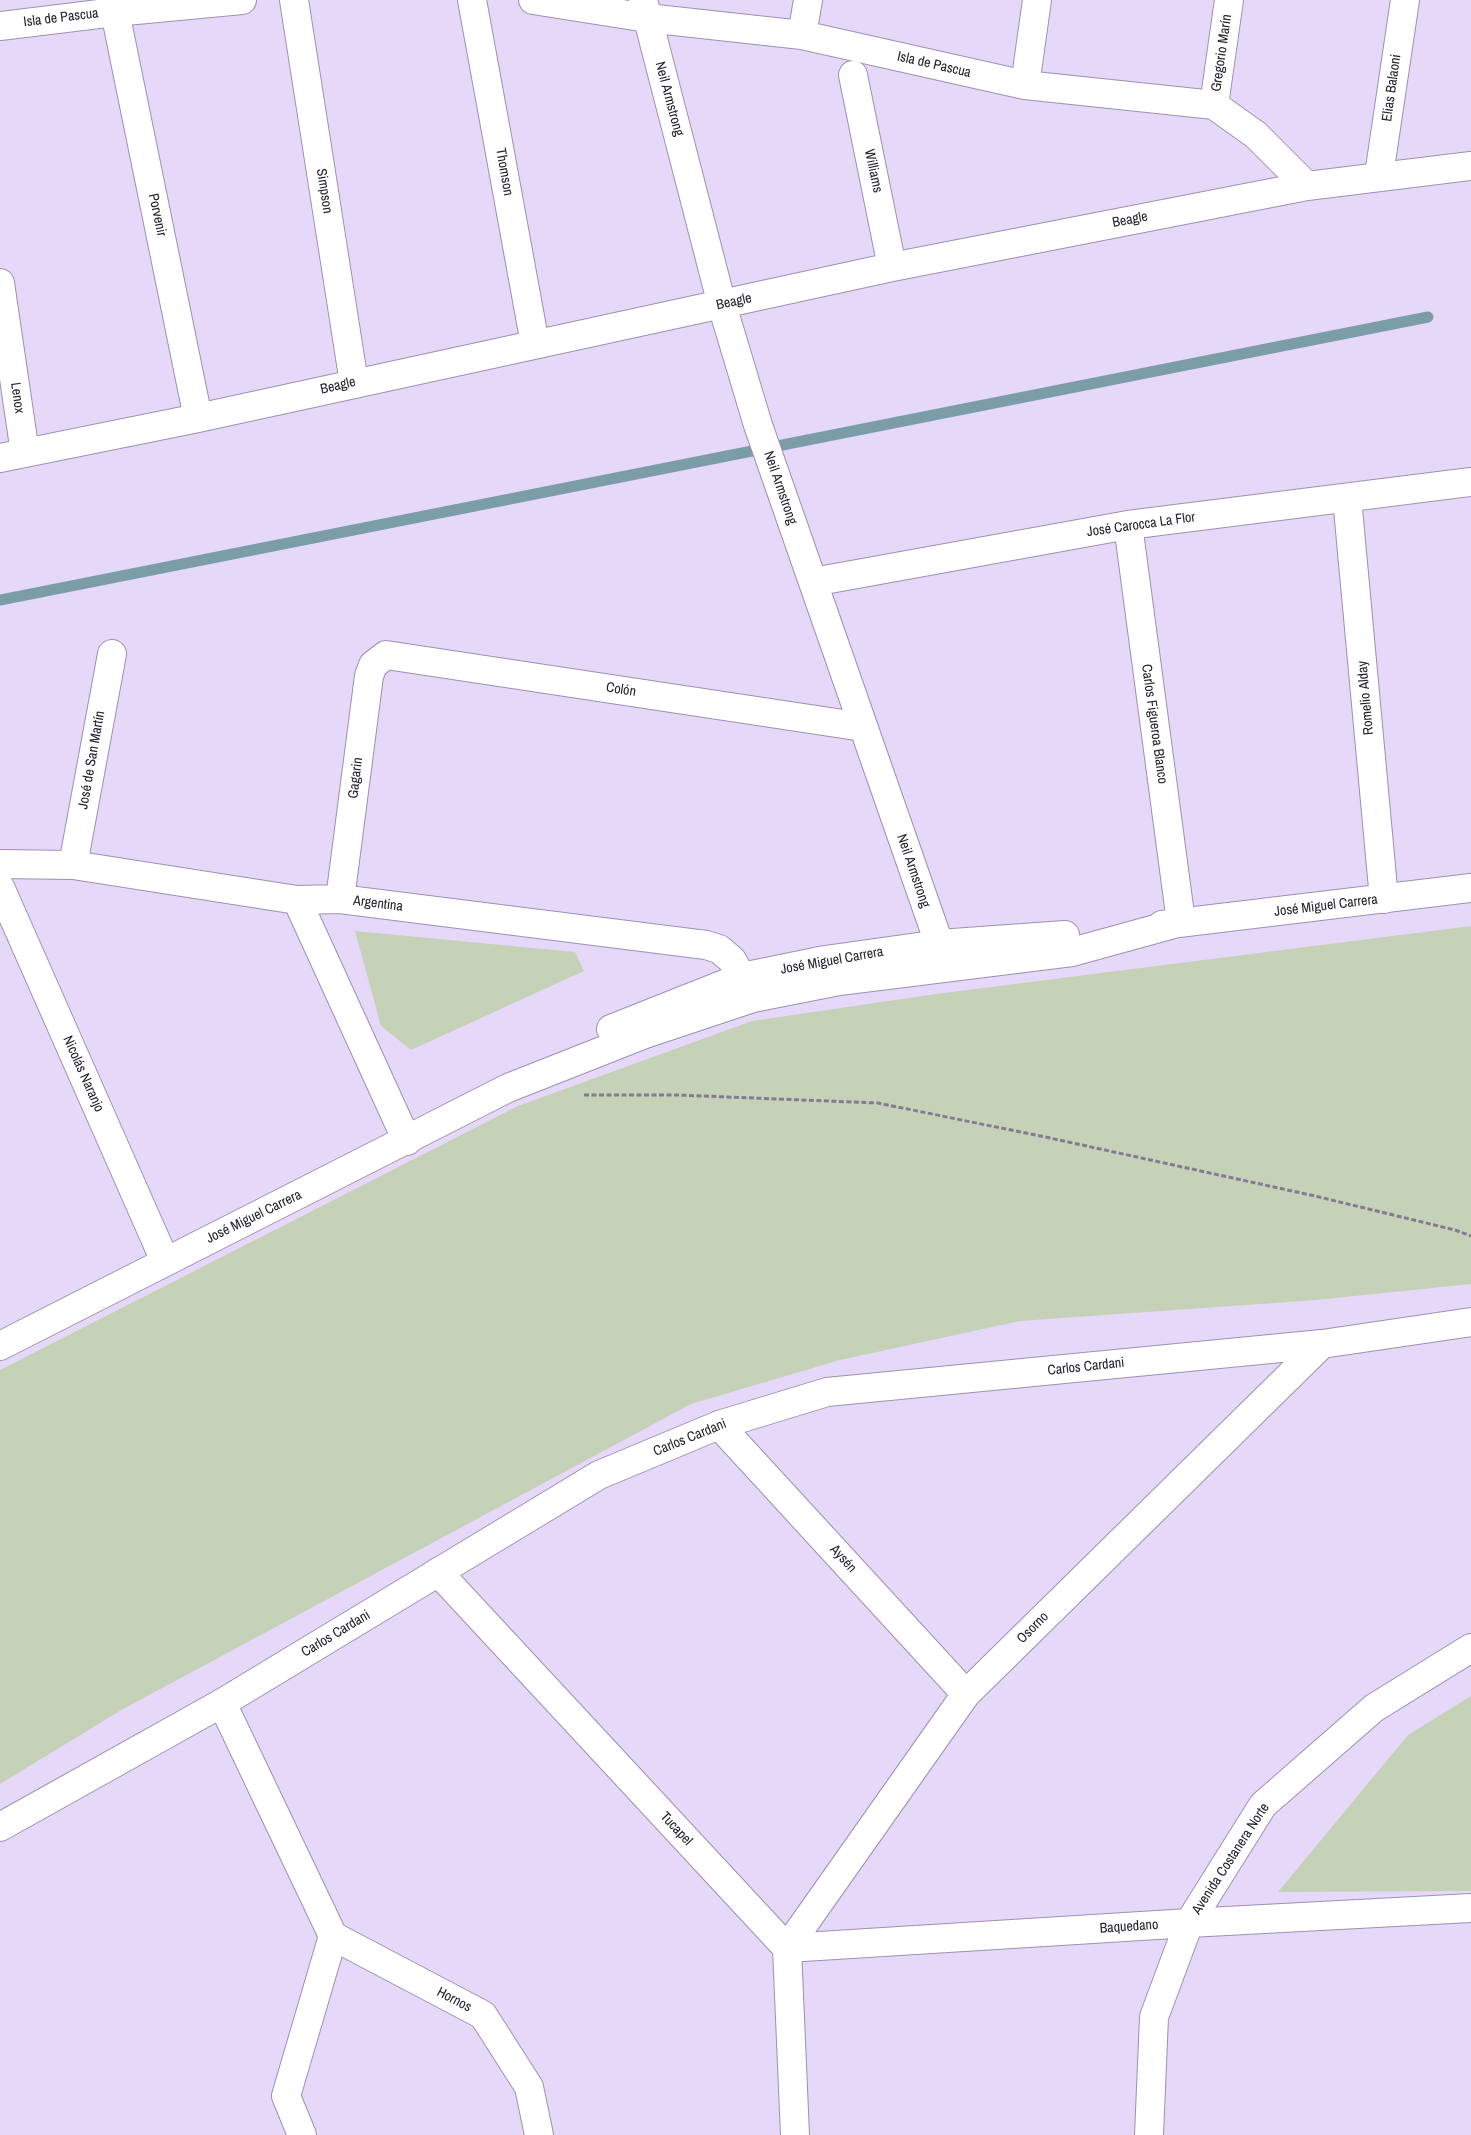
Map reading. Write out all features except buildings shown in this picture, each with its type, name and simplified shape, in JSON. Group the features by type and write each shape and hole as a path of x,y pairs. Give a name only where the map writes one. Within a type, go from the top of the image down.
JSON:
{"street":[{"name":"Isla de Pascua","path":"0,26 115,12 242,0"},
{"name":"Simpson","path":"294,0 354,383"},
{"name":"Thomson","path":"472,0 535,344"},
{"name":"Isla de Pascua","path":"533,0 645,9 802,35 1025,85 1214,105 1256,135 1307,186"},
{"path":"802,35 808,0"},
{"path":"1025,85 1038,0"},
{"name":"Gregorio Marín","path":"1214,105 1229,0"},
{"name":"Elias Balaoni","path":"1379,175 1405,0"},
{"name":"Neil Armstrong","path":"645,9 722,305 758,425 943,956"},
{"name":"Porvenir","path":"115,12 198,418"},
{"name":"Williams","path":"853,75 892,267"},
{"name":"Beagle","path":"12,456 198,418 892,267 1307,186 1379,175 1471,166"},
{"name":"Lenox","path":"0,283 12,456"},
{"name":"José Carocca La Flor","path":"813,582 1128,525 1471,482"},
{"name":"Romelio Alday","path":"1347,498 1384,899"},
{"name":"Carlos Figueroa Blanco","path":"1128,525 1181,922"},
{"name":"José de San Martín","path":"73,866 112,654"},
{"name":"Colón","path":"378,659 386,655 394,655 863,727"},
{"name":"Gagarin","path":"340,899 369,676 373,665 378,659"},
{"name":"Argentina","path":"0,864 73,866 297,900 340,899 706,945 718,949 732,960 742,977"},
{"name":"Nicolás Naranjo","path":"0,886 165,1261"},
{"name":"José Miguel Carrera","path":"0,1346 165,1261 407,1141 508,1088 576,1045 650,1012 742,977 825,960 1072,952 1181,922 1471,888"},
{"path":"297,900 407,1141"},
{"name":"José Miguel Carrera","path":"508,1088 645,1034 753,998 839,981 943,956"},
{"name":"Carlos Cardani","path":"0,1827 222,1703 598,1475 719,1424 827,1392 1322,1344 1471,1322"},
{"name":"Osorno","path":"787,1948 966,1694 1322,1344"},
{"name":"Aysén","path":"719,1424 966,1694"},
{"name":"Tucapel","path":"438,1572 787,1948"},
{"name":"Avenida Costanera Norte","path":"1149,2135 1154,2017 1189,1923 1263,1805 1374,1708 1471,1648"},
{"path":"222,1703 334,1936 286,2096 302,2135"},
{"name":"Baquedano","path":"787,1948 1471,1908"},
{"name":"Hornos","path":"334,1936 483,2015 529,2087 539,2135"},
{"path":"787,1948 796,2135"}],"path":[{"path":"580,1095 678,1095 878,1103 1050,1138 1286,1190 1455,1230 1471,1236"}],"green space":[{"path":"1471,926 1471,1284 1316,1300 1020,1321 840,1360 691,1404 123,1709 0,1784 0,1370 518,1106 752,1021 936,994"},
{"path":"355,931 575,952 584,971 411,1050 381,1026"},
{"path":"1471,1696 1471,1891 1278,1892 1408,1735"}],"waterway":[{"path":"0,600 1428,317"}]}
